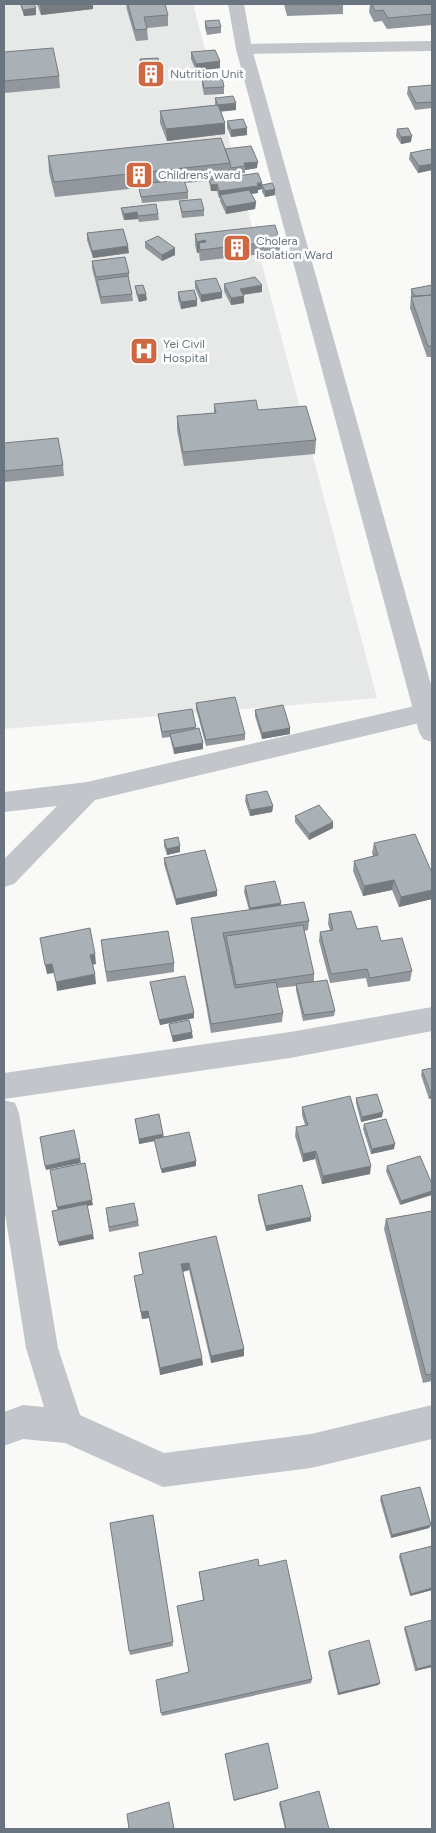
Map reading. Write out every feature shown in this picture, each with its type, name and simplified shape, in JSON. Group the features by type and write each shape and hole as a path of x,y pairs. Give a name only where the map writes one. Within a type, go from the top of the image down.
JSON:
{"street":[{"path":"4,802 87,792 430,718 244,49 236,4"},
{"path":"244,49 432,46"},
{"path":"4,876 87,792"},
{"path":"4,1086 290,1045 432,1019"},
{"path":"4,1113 42,1348 67,1426"},
{"path":"4,1429 23,1422 67,1426 163,1470 310,1451 432,1422"}],"shaded area":[{"name":"Yei Civil Hospital","path":"4,4 193,4 377,698 4,729"}],"building":[{"path":"21,4 34,4 36,8 23,10"},
{"path":"128,4 165,4 168,15 144,17 147,29 135,30"},
{"path":"372,4 432,4 432,14 388,18 383,10 375,11"},
{"path":"219,20 221,27 207,28 205,21"},
{"path":"53,48 59,76 4,81 4,52"},
{"path":"215,50 220,61 196,64 191,52"},
{"path":"158,58 162,75 144,76 140,59"},
{"path":"222,77 224,87 204,88 202,78"},
{"path":"432,85 432,102 416,103 408,87"},
{"path":"233,96 236,103 218,105 215,98"},
{"path":"218,105 225,123 166,129 160,111"},
{"path":"243,119 247,128 231,130 227,121"},
{"path":"408,128 412,136 401,137 397,129"},
{"path":"221,138 230,163 54,182 48,156"},
{"path":"251,146 258,162 244,163 245,166 231,168 225,149"},
{"path":"430,149 432,152 432,164 419,166 410,153"},
{"path":"258,173 262,183 257,183 258,186 219,191 217,184 211,185 209,180"},
{"path":"184,180 188,192 141,197 138,184"},
{"path":"272,183 275,189 265,191 262,185"},
{"path":"249,190 256,202 226,207 220,195"},
{"path":"201,199 204,210 182,212 179,201"},
{"path":"156,204 158,214 138,216 137,212 124,214 121,208"},
{"path":"275,225 280,241 200,250 199,243 206,242 205,240 197,242 195,234"},
{"path":"123,229 128,246 92,251 87,233"},
{"path":"158,236 175,248 162,255 145,242"},
{"path":"125,257 129,273 96,277 92,261"},
{"path":"128,276 132,294 101,297 97,280"},
{"path":"255,277 262,285 240,289 244,296 231,298 224,284"},
{"path":"216,278 222,292 201,295 195,281"},
{"path":"143,285 146,294 138,295 135,286"},
{"path":"432,285 432,295 415,296 411,289"},
{"path":"194,290 197,300 181,302 178,292"},
{"path":"432,295 432,346 428,346 411,297"},
{"path":"256,400 258,410 306,406 316,440 183,452 177,416 216,413 214,404"},
{"path":"58,438 63,465 4,471 4,443"},
{"path":"235,697 245,734 206,740 196,703"},
{"path":"283,705 290,728 262,733 255,710"},
{"path":"192,709 196,727 162,732 158,714"},
{"path":"199,728 203,743 174,748 170,734"},
{"path":"267,791 273,806 250,810 246,795"},
{"path":"319,805 333,822 309,834 295,816"},
{"path":"415,834 432,873 432,890 401,897 394,880 364,886 354,861 378,855 374,843"},
{"path":"178,837 180,846 167,849 164,840"},
{"path":"205,850 217,891 176,899 164,858"},
{"path":"275,881 281,903 250,908 245,886"},
{"path":"304,902 309,921 223,933 235,988 276,982 283,1013 211,1024 191,918"},
{"path":"351,911 357,929 377,926 381,941 402,938 412,971 370,978 367,969 331,974 320,932 333,930 329,914"},
{"path":"303,925 314,974 236,985 226,936"},
{"path":"90,928 95,954 90,955 95,974 56,982 52,964 45,965 40,938"},
{"path":"168,931 174,963 106,972 101,940"},
{"path":"185,976 194,1013 159,1020 150,982"},
{"path":"327,980 335,1011 304,1015 296,984"},
{"path":"189,1020 192,1032 172,1036 169,1024"},
{"path":"432,1068 432,1094 431,1094 422,1070"},
{"path":"377,1094 383,1112 362,1117 356,1098"},
{"path":"350,1096 371,1166 323,1176 316,1151 303,1154 296,1127 308,1125 302,1107"},
{"path":"159,1114 163,1134 139,1139 135,1119"},
{"path":"386,1119 395,1144 372,1149 364,1124"},
{"path":"74,1130 80,1158 45,1166 40,1137"},
{"path":"189,1132 196,1161 161,1169 154,1139"},
{"path":"420,1156 432,1184 432,1191 401,1201 387,1166"},
{"path":"85,1163 92,1200 57,1207 50,1170"},
{"path":"302,1185 311,1217 266,1226 258,1195"},
{"path":"134,1203 138,1221 109,1227 106,1208"},
{"path":"87,1204 93,1234 58,1242 52,1211"},
{"path":"432,1211 432,1374 426,1375 386,1219"},
{"path":"216,1236 244,1349 211,1356 189,1263 181,1264 202,1358 160,1368 148,1311 141,1312 134,1276 143,1274 139,1253"},
{"path":"420,1487 431,1525 392,1535 381,1496"},
{"path":"153,1515 173,1642 129,1651 110,1523"},
{"path":"432,1546 432,1588 411,1594 400,1554"},
{"path":"258,1559 259,1566 286,1560 312,1679 161,1713 156,1680 189,1672 177,1606 204,1600 199,1572"},
{"path":"432,1620 432,1665 417,1669 405,1627"},
{"path":"369,1640 380,1683 339,1693 329,1651"},
{"path":"268,1743 278,1788 234,1800 225,1754"},
{"path":"319,1791 329,1829 286,1829 280,1802"},
{"path":"169,1802 174,1829 129,1829 127,1814"}],"place":[{"name":"Nutrition Unit","path":"151,74"},
{"name":"Childrens' ward","path":"139,175"},
{"name":"Cholera Isolation Ward","path":"237,248"},
{"name":"Yei Civil Hospital","path":"144,351"}]}
